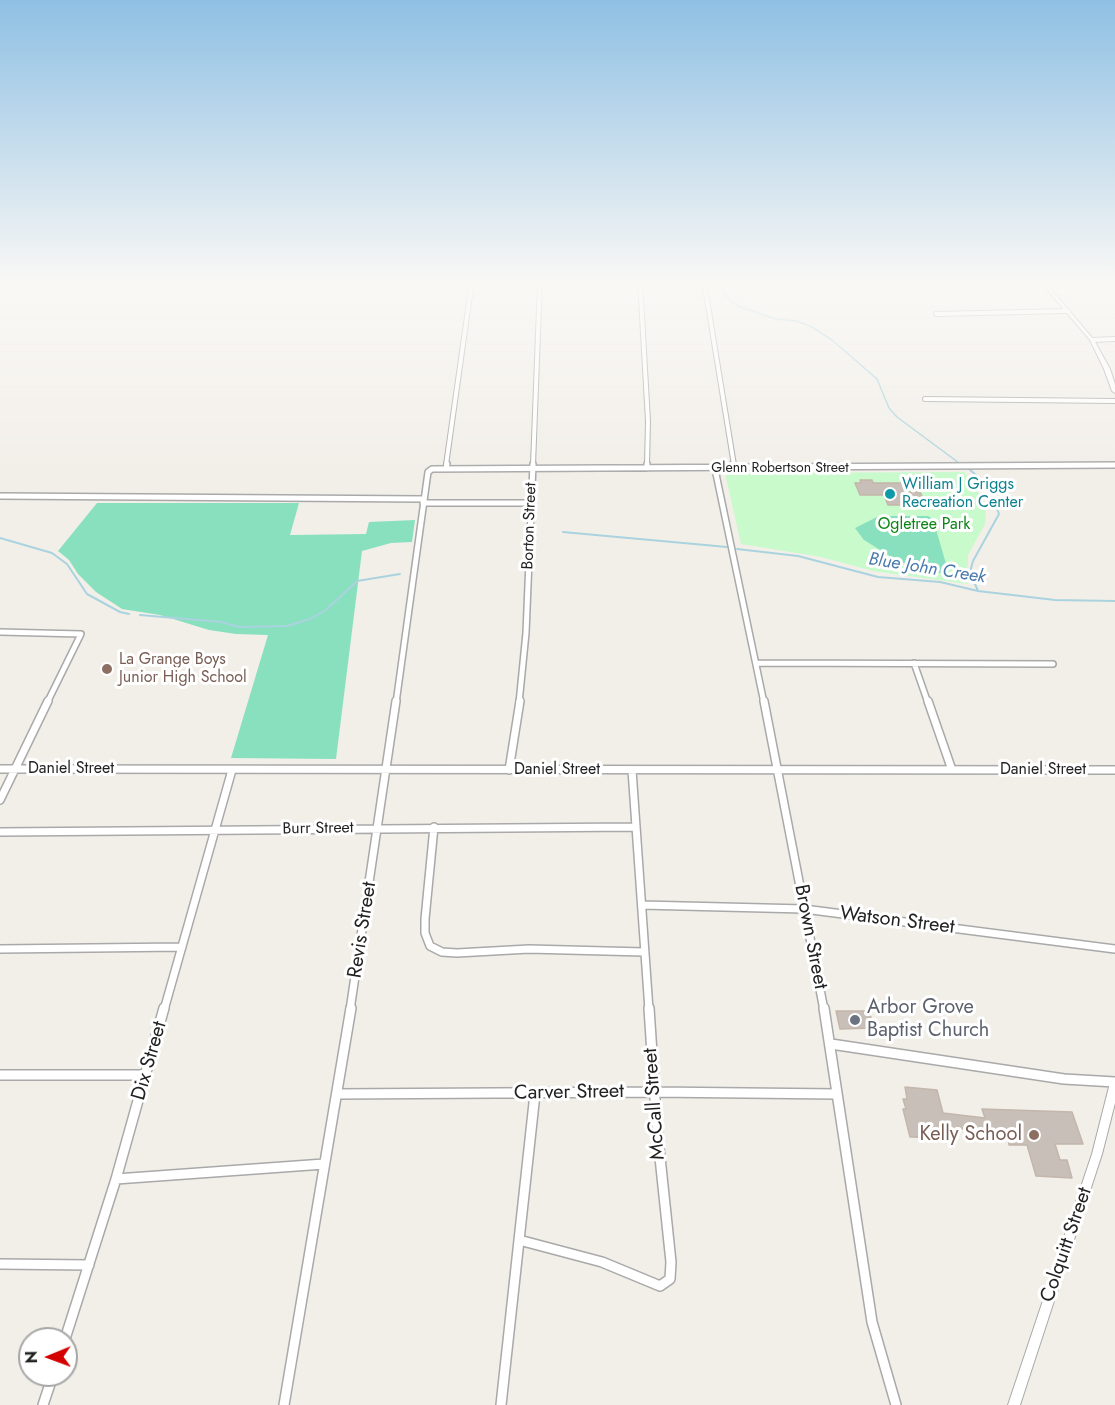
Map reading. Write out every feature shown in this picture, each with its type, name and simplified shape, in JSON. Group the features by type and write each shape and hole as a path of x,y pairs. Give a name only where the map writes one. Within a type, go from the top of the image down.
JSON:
{"street":[{"path":"446,469 463,347"},
{"name":"Borton Street","path":"509,770 521,693 526,633 538,347"},
{"path":"645,347 648,421 647,468"},
{"path":"715,347 734,468"},
{"path":"1095,347 1115,391"},
{"path":"925,399 1115,401"},
{"name":"Glenn Robertson Street","path":"446,469 1115,465"},
{"name":"Revis Street","path":"284,1405 337,1094 388,770 428,472 432,469 446,469"},
{"name":"Brown Street","path":"715,469 778,770 831,1044 872,1322 896,1405"},
{"path":"0,496 531,503"},
{"path":"0,632 81,634 0,800"},
{"path":"756,663 1053,664"},
{"path":"914,663 952,770"},
{"name":"Daniel Street","path":"0,770 1115,770"},
{"name":"Dix Street","path":"69,1327 116,1179 232,770"},
{"name":"McCall Street","path":"519,1240 602,1262 660,1286 670,1279 671,1262 654,1092 632,770"},
{"path":"434,827 425,919 425,933 430,946 442,952 457,953 529,949 644,952"},
{"name":"Burr Street","path":"0,832 635,827"},
{"name":"Watson Street","path":"642,905 804,909 1115,949"},
{"path":"0,949 182,947"},
{"path":"831,1044 1064,1079 1115,1082"},
{"path":"0,1075 146,1075"},
{"name":"Colquitt Street","path":"1014,1405 1097,1154 1115,1082"},
{"name":"Carver Street","path":"337,1094 654,1092 837,1094"},
{"path":"501,1405 536,1094"},
{"path":"116,1179 324,1164"},
{"path":"0,1264 89,1265"},
{"path":"43,1405 49,1387"}],"green space":[{"name":"Ogletree Park","path":"964,472 981,496 986,511 985,524 968,555 967,584 873,571 821,557 741,544 725,473"},
{"path":"97,503 299,503 290,535 366,534 369,522 415,520 412,542 391,543 362,551 336,759 231,758 268,635 209,630 160,615 122,609 96,592 78,574 69,560 58,551"},
{"path":"879,516 928,516 933,519 949,574 931,572 898,561 864,540 855,528"}],"building":[{"name":"William J Griggs Recreation Center","path":"860,480 872,480 873,483 902,483 906,492 920,492 926,505 888,505 884,495 860,495 855,483 861,483"},
{"name":"Arbor Grove Baptist Church","path":"836,1011 869,1011 874,1028 840,1029"},
{"name":"Kelly School","path":"905,1087 937,1090 943,1113 985,1118 982,1109 1072,1112 1083,1144 1055,1144 1060,1160 1067,1160 1072,1178 1036,1176 1027,1145 1009,1145 1008,1139 989,1139 987,1132 946,1127 949,1138 910,1137 903,1109 906,1109 903,1099 907,1099"}],"waterway":[{"path":"840,347 877,379 889,408 897,417 959,463"},
{"path":"967,467 989,487 999,514 973,561 970,572 978,591"},
{"name":"Blue John Creek","path":"563,532 727,547"},
{"name":"Blue John Creek","path":"0,538 52,553 67,564 87,594 120,612 129,614"},
{"name":"Blue John Creek","path":"737,549 798,556 878,577 940,582 978,591"},
{"name":"Blue John Creek","path":"140,615 221,622 239,627 287,626 310,619 326,610 357,581 400,574"},
{"name":"Blue John Creek","path":"978,591 1055,600 1115,601"}],"place":[{"name":"William J Griggs Recreation Center","path":"890,494"},
{"name":"La Grange Boys Junior High School","path":"107,669"},
{"name":"Arbor Grove Baptist Church","path":"855,1020"},
{"name":"Kelly School","path":"1034,1135"}]}
